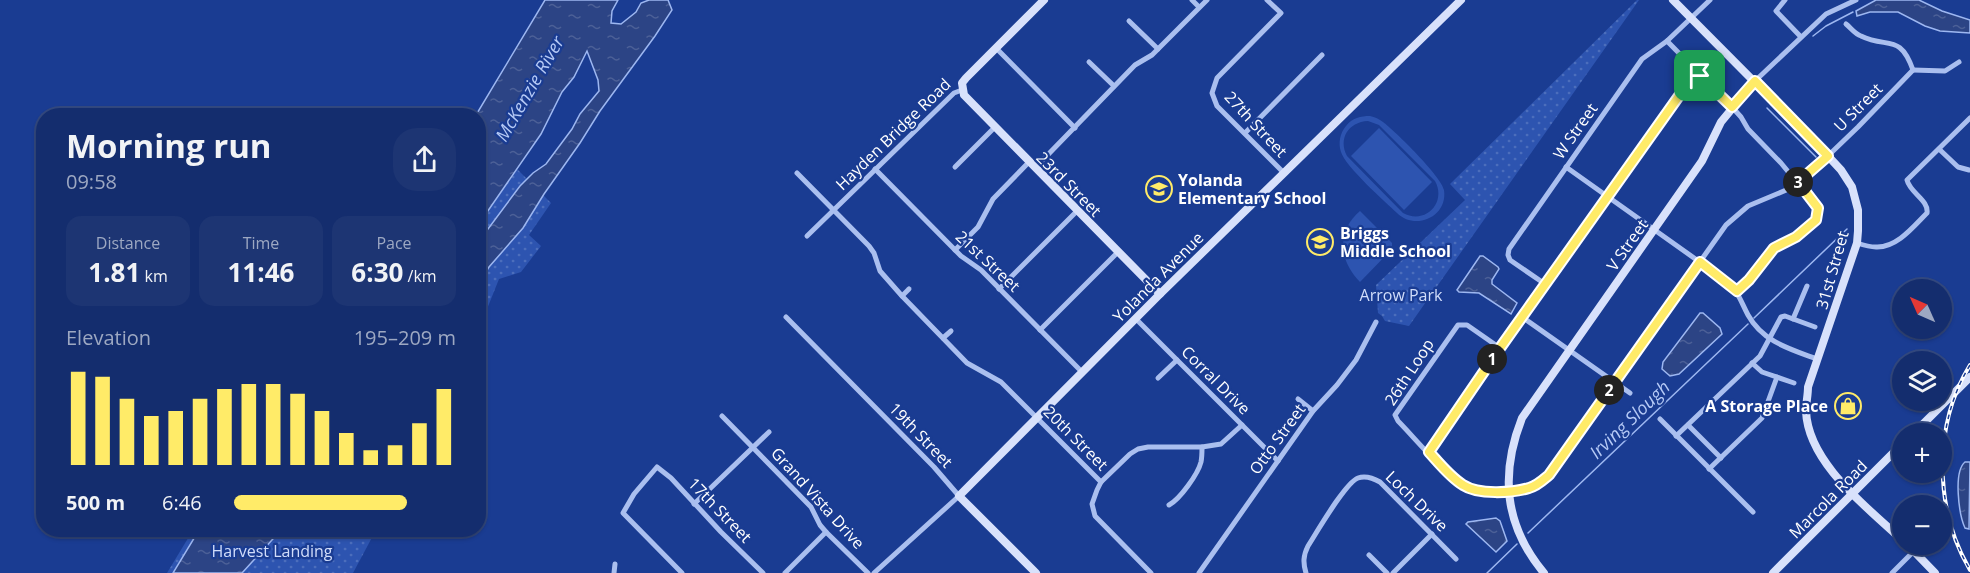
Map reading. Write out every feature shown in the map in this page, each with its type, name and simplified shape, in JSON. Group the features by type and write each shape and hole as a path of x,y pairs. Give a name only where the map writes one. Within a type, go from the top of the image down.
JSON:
{"street":[{"name":"Hayden Bridge Road","path":"807,236 954,93 962,90 962,83 966,78 1044,0"},
{"path":"1192,0 1199,7"},
{"path":"955,250 978,228 993,199 1075,128 1135,65 1158,49 1207,0"},
{"name":"27th Street","path":"1267,0 1281,13 1217,78 1212,93 1217,106 1284,173"},
{"name":"Yolanda Avenue","path":"874,573 959,496 1160,294 1461,0"},
{"name":"31st Street","path":"1673,0 1828,156 1852,187 1859,218 1857,243 1808,387 1806,412 1810,432 1825,463 1892,530"},
{"name":"W Street","path":"1545,284 1517,266 1508,254 1642,59 1667,41 1710,0"},
{"path":"1785,0 1776,11 1801,37"},
{"name":"V Street","path":"1544,573 1517,529 1508,491 1510,454 1522,418 1702,160 1721,122 1732,107 1755,81 1826,14 1856,0"},
{"path":"1129,21 1158,49"},
{"path":"1846,24 1859,35 1871,40 1895,44 1902,48 1913,70 1945,71 1959,62"},
{"path":"1667,41 1732,107 1748,129 1798,182 1818,208 1816,220 1796,237 1774,248 1749,280 1737,291"},
{"path":"996,48 1075,128"},
{"path":"1245,133 1322,55"},
{"path":"1089,62 1114,86"},
{"name":"U Street","path":"1508,491 1529,488 1549,475 1726,225 1744,208 1791,188 1828,156 1913,70"},
{"path":"1429,452 1696,72"},
{"name":"23rd Street","path":"962,90 968,100 994,128 1160,294"},
{"path":"1857,243 1877,247 1888,245 1912,228 1928,210 1909,187 1907,180 1970,118"},
{"path":"955,167 994,128"},
{"path":"1939,149 1958,167 1969,170"},
{"path":"1566,167 1655,229 1737,291 1752,321 1770,339 1817,359"},
{"name":"21st Street","path":"875,169 955,250 981,270 1082,372"},
{"name":"20th Street","path":"797,173 869,246 874,253 880,272 967,363 1001,382 1101,482 1092,504 1095,516 1151,573"},
{"path":"999,289 1077,211"},
{"path":"1040,330 1118,252"},
{"path":"1794,319 1807,286"},
{"path":"902,296 909,289"},
{"path":"1676,436 1760,356 1781,317 1785,316 1815,327"},
{"name":"19th Street","path":"786,317 1034,572"},
{"path":"1522,317 1630,393"},
{"name":"Corral Drive","path":"1136,319 1278,461"},
{"name":"Otto Street","path":"1199,573 1313,411 1356,360 1376,321"},
{"name":"26th Loop","path":"1500,348 1467,325 1458,325 1395,415 1398,421 1454,479 1466,487 1485,492 1508,491"},
{"path":"943,338 951,331"},
{"path":"1158,378 1177,360"},
{"path":"1752,363 1762,372 1794,383"},
{"path":"1709,469 1762,418 1777,377"},
{"path":"1924,423 1970,377"},
{"path":"1298,399 1313,411"},
{"name":"Grand Vista Drive","path":"723,416 811,507 826,532 868,573"},
{"path":"1660,419 1753,512"},
{"path":"1101,482 1138,449 1202,447 1221,444 1242,425"},
{"path":"1688,425 1720,458"},
{"path":"694,504 769,432"},
{"path":"1168,504 1178,498 1198,469 1202,460 1202,447"},
{"name":"Marcola Road","path":"1773,573 1892,454"},
{"name":"17th Street","path":"682,573 623,513 634,494 657,467 763,573"},
{"name":"Loch Drive","path":"1306,573 1304,555 1308,546 1348,486 1358,478 1372,477 1380,482 1456,559"},
{"path":"785,573 826,532"},
{"path":"1393,573 1432,534"},
{"name":"V Street","path":"1528,550 1551,573"},
{"path":"1369,555 1387,573"},
{"path":"1892,573 1910,555"},
{"path":"1918,555 1935,573"},
{"path":"614,573 615,564"}],"green space":[{"name":"Arrow Park","path":"1639,0 1409,326 1385,321 1378,313 1376,285 1465,200 1450,184"},
{"path":"1370,116 1389,127 1435,175 1444,190 1441,208 1436,214 1421,221 1404,218 1366,184 1344,158 1340,145 1342,132 1351,121","holes":["1368,121 1379,125 1435,181 1438,197 1432,210 1426,214 1411,216 1403,213 1347,156 1344,150 1344,138 1350,128 1355,124"]},
{"path":"1379,128 1432,182 1404,210 1351,156"},
{"path":"486,138 551,203 529,235 541,246 521,272 499,279 486,312"},
{"path":"1360,211 1392,243 1392,249 1360,282 1348,265 1343,246 1347,228"},
{"name":"Harvest Landing","path":"189,537 372,537 353,573 167,573"}],"water":[{"name":"McKenzie River","path":"545,0 618,0 612,11 611,23 621,24 636,12 641,3 649,0 668,0 672,10 655,36 600,111 523,228 486,272 486,232 520,186 546,164 572,129 580,114 599,91 598,80 587,51 574,77 562,92 541,134 486,214 486,108 480,108"},
{"path":"1876,0 1919,0 1942,11 1970,20 1970,33 1940,31 1898,12 1870,12 1857,16 1856,11"},
{"path":"1480,256 1498,267 1492,284 1517,303 1511,314 1479,293 1457,290"},
{"path":"1700,313 1720,328 1722,334 1679,374 1670,376 1662,369 1663,362"},
{"path":"1965,462 1970,462 1969,529 1965,528 1963,522 1958,494 1959,475"},
{"path":"1496,518 1500,521 1507,541 1496,552 1466,524"},
{"path":"195,537 275,537 242,573 173,573"}],"waterway":[{"path":"1813,36 1826,26 1853,12"},
{"path":"1767,108 1816,157"},
{"name":"Irving Slough","path":"1754,318 1847,229"},
{"name":"Irving Slough","path":"1528,533 1748,324"},
{"name":"Irving Slough","path":"1487,573 1517,544"}],"railway":[{"path":"1970,365 1949,414 1944,440 1943,467 1944,494 1950,521 1958,546 1970,570"}],"place":[{"name":"Yolanda Elementary School","path":"1159,189"},
{"name":"Briggs Middle School","path":"1320,242"},
{"name":"A Storage Place","path":"1848,406"}],"route":[{"path":"1696,72 1700,76 1732,107 1755,81 1828,156 1798,182 1818,208 1816,220 1796,237 1774,248 1749,280 1737,291 1700,262 1549,475 1541,482 1526,489 1485,492 1476,491 1459,483 1429,452 1696,72"}]}
